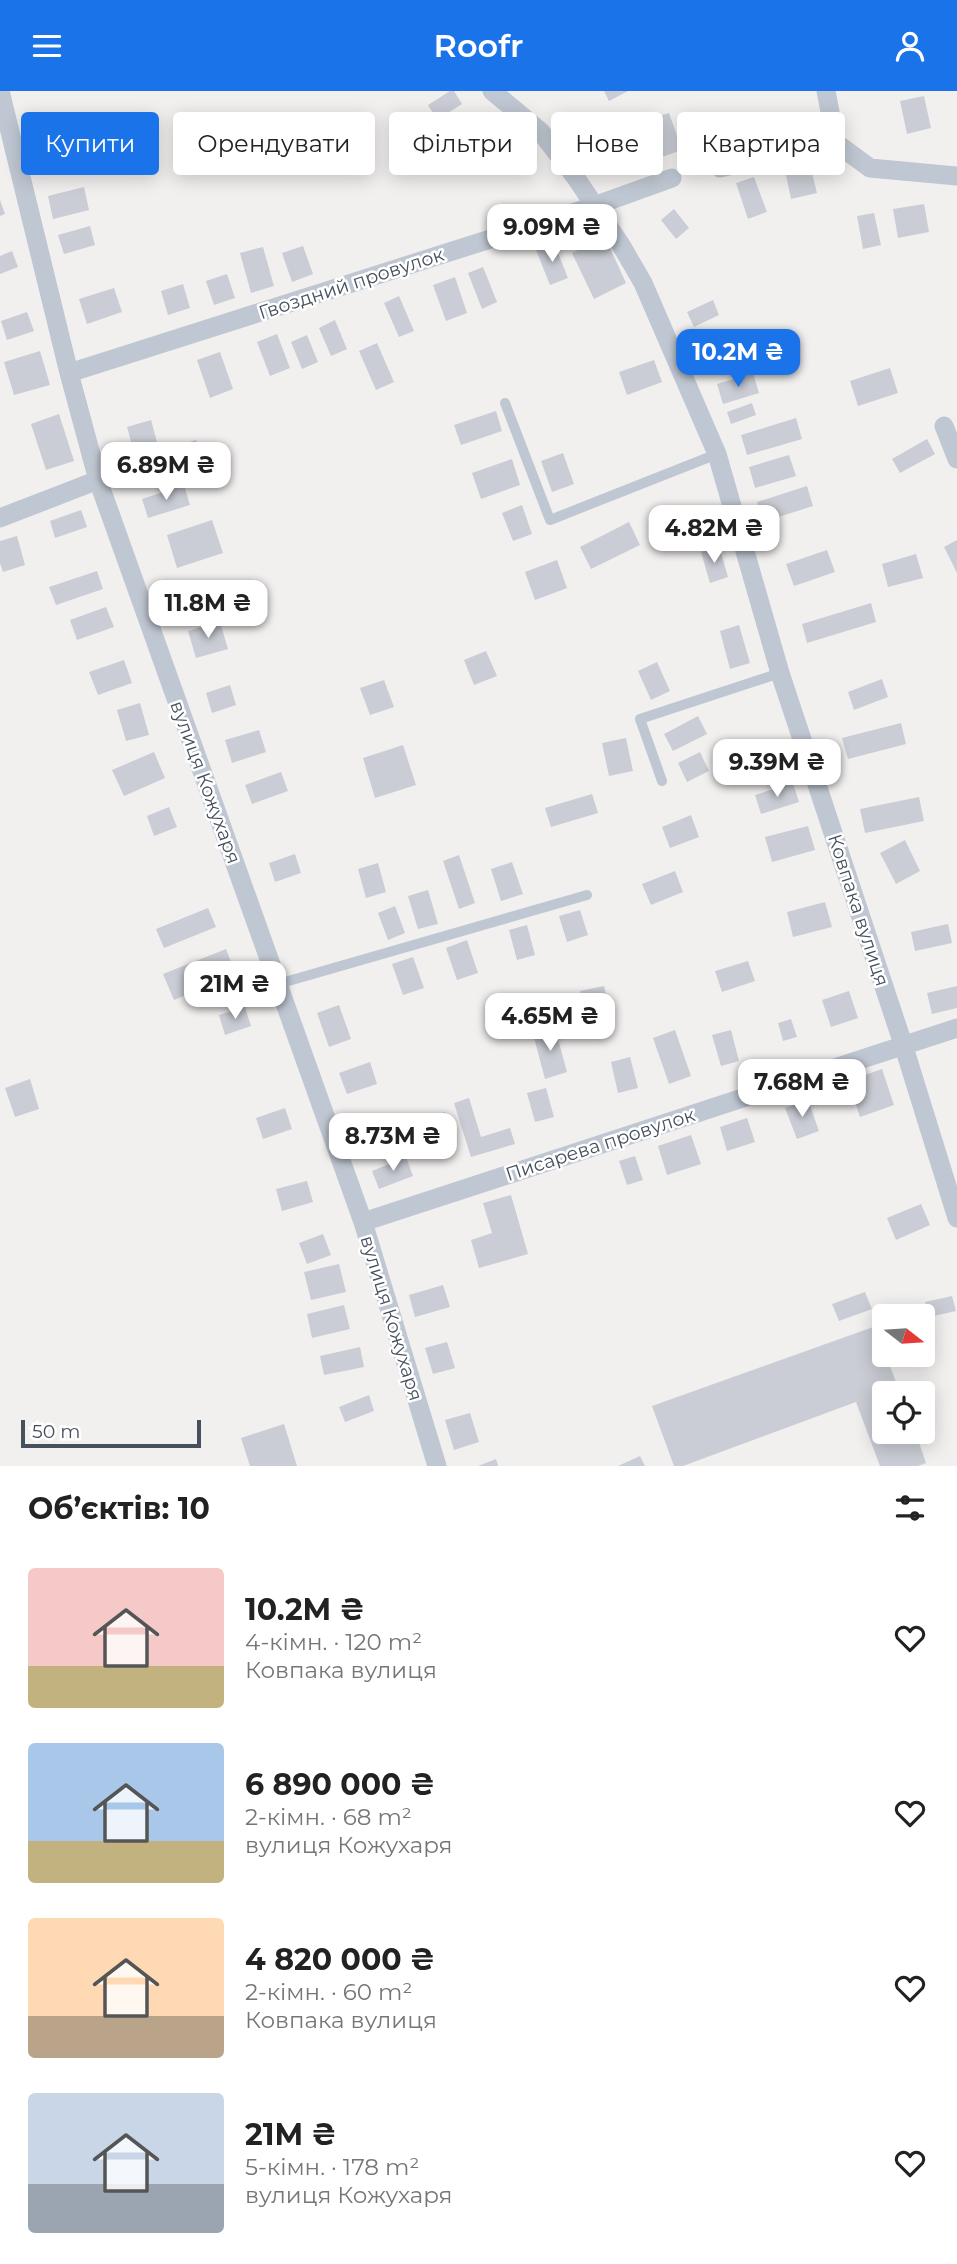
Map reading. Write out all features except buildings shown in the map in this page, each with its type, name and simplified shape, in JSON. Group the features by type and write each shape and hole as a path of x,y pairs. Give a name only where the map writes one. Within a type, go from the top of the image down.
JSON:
{"street":[{"name":"вулиця Кожухаря","path":"0,91 98,480 363,1221 437,1466"},
{"name":"Ковпака вулиця","path":"492,91 540,131 594,206 643,283 717,454 780,673 903,1044 957,1218"},
{"path":"825,91 829,112"},
{"path":"845,150 870,168 957,176"},
{"name":"Гвоздний провулок","path":"69,373 594,206 672,178"},
{"path":"944,426 957,459"},
{"path":"0,518 98,480"},
{"name":"Писарева провулок","path":"363,1221 957,1028"}],"lane":[{"path":"505,403 550,520 717,454"},
{"path":"662,781 640,719 780,673"},
{"path":"278,984 587,895"}]}
